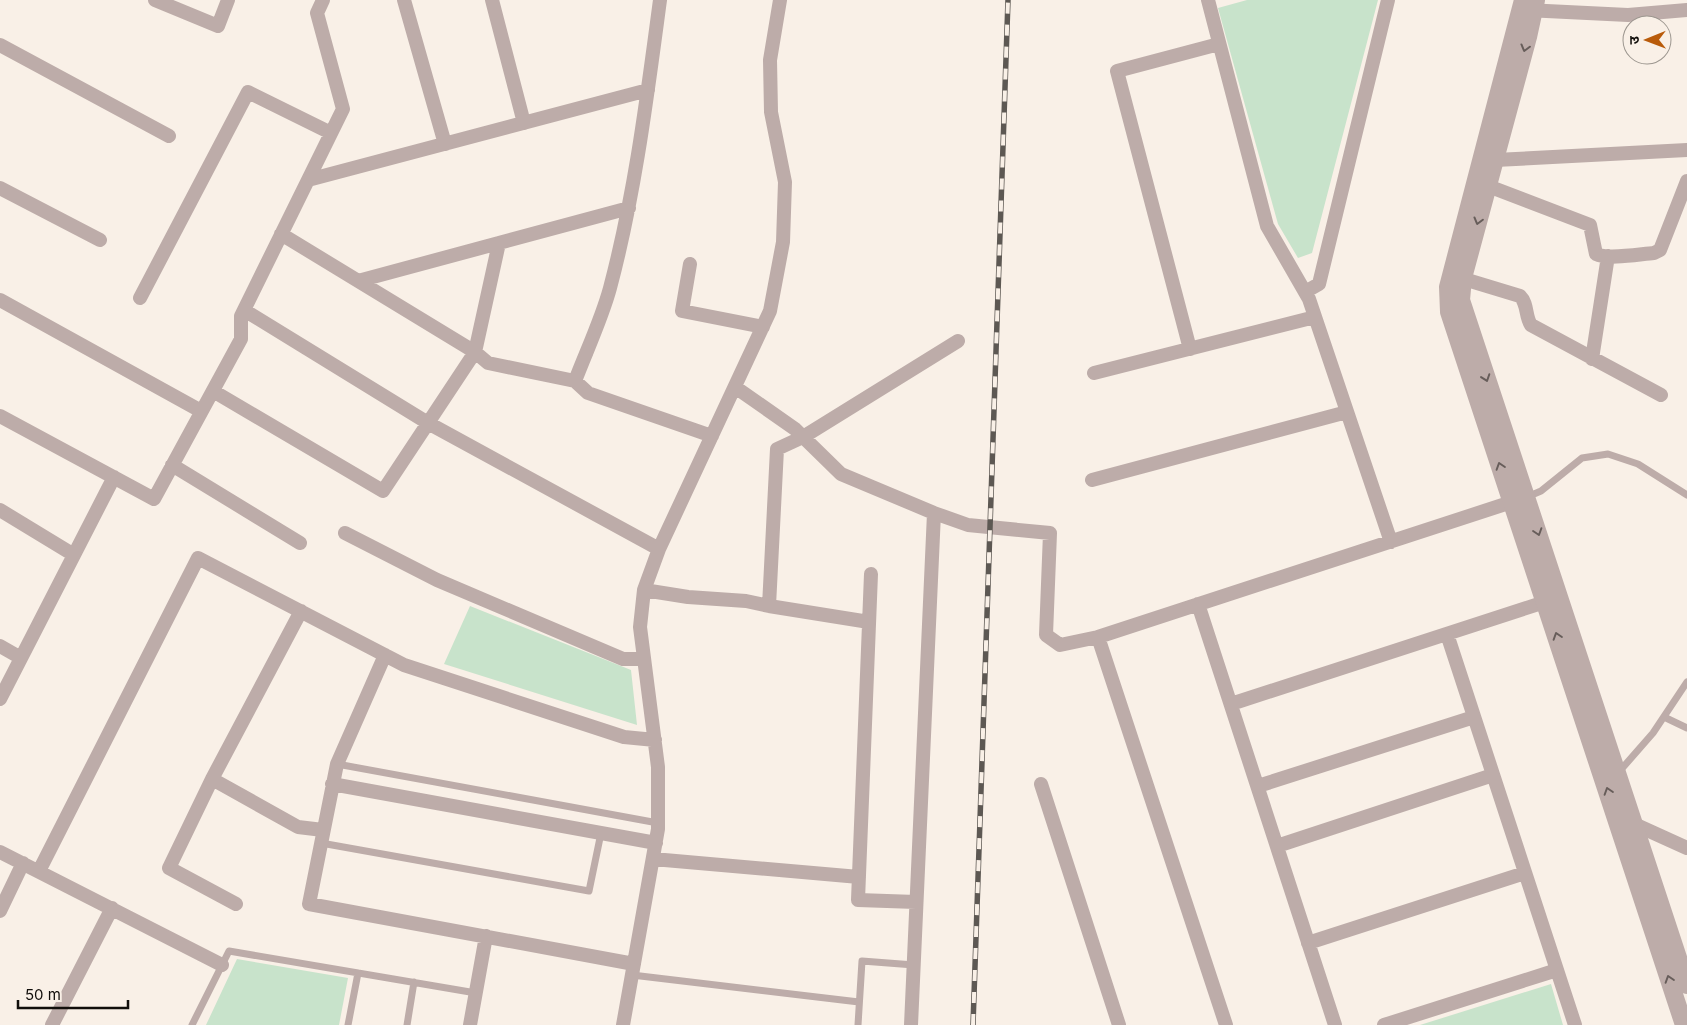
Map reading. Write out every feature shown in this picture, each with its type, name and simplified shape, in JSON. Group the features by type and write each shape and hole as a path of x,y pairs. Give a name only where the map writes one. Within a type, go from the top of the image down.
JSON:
{"street":[{"path":"155,0 218,26 228,0"},
{"path":"0,416 154,499 241,339 241,316 342,109 317,13 323,0"},
{"path":"404,0 444,144"},
{"path":"492,0 524,123"},
{"path":"575,381 609,290 629,208 660,0"},
{"path":"623,1025 653,860 658,822 658,767 640,628 644,590 658,549 770,311 783,242 785,182 771,112 770,60 780,0"},
{"path":"1209,0 1267,226 1309,299 1391,542"},
{"path":"1305,292 1319,284 1388,0"},
{"path":"1528,5 1628,16 1687,10"},
{"path":"1528,5 1488,186 1456,277 1448,288 1449,312 1520,500 1627,825 1684,1024"},
{"path":"1456,277 1528,5"},
{"path":"1190,349 1117,71 1219,44"},
{"path":"0,45 169,136"},
{"path":"308,180 648,90"},
{"path":"140,298 248,92 331,133"},
{"path":"1495,160 1687,150"},
{"path":"1488,186 1590,225 1596,254 1608,256 1654,253 1660,250 1687,181"},
{"path":"0,188 100,240"},
{"path":"358,281 629,208"},
{"path":"281,234 475,352 488,364 575,381 588,393 712,436"},
{"path":"213,391 383,491 475,352 498,243"},
{"path":"1592,359 1608,256"},
{"path":"690,264 682,311 763,327"},
{"path":"1456,277 1520,296 1525,302 1528,322 1531,325 1660,395"},
{"path":"0,300 202,411"},
{"path":"244,310 428,423 658,549"},
{"path":"1094,373 1315,317"},
{"path":"770,606 777,448 803,437 958,341"},
{"path":"735,387 795,429 841,474 968,526 1050,534 1046,635 1060,645 1098,637 1520,500"},
{"path":"1092,480 1347,412"},
{"path":"172,465 300,543"},
{"path":"0,699 114,477"},
{"path":"0,510 74,555"},
{"path":"911,1025 934,513"},
{"path":"345,533 438,580 623,659 644,658"},
{"path":"39,871 198,558 404,665 624,736 655,740"},
{"path":"871,574 858,900 916,902"},
{"path":"644,590 688,597 746,601 869,622"},
{"path":"1231,704 1553,600"},
{"path":"1553,600 1618,774 1627,825 1687,985"},
{"path":"1198,604 1335,1025"},
{"path":"236,904 169,868 212,779 301,612"},
{"path":"1447,634 1574,1025"},
{"path":"1098,637 1226,1025"},
{"path":"0,646 21,658"},
{"path":"385,655 337,764 310,904 486,936 633,969"},
{"path":"1258,786 1474,717"},
{"path":"1277,846 1493,775"},
{"path":"212,779 298,827 322,836"},
{"path":"332,784 656,842"},
{"path":"1041,784 1119,1025"},
{"path":"1627,825 1687,848"},
{"path":"0,852 222,965"},
{"path":"653,860 859,876"},
{"path":"0,911 23,863"},
{"path":"1308,942 1525,873"},
{"path":"52,1025 112,908"},
{"path":"470,1025 486,936"},
{"path":"1384,1025 1557,970"}],"lane":[{"path":"1520,500 1541,491 1582,458 1608,454 1638,464 1687,495"},
{"path":"1618,774 1654,734 1687,682"},
{"path":"1664,717 1687,728"},
{"path":"337,764 658,822"},
{"path":"322,836 589,891 601,833"},
{"path":"192,1025 229,951 476,993"},
{"path":"858,1025 862,961 914,965"},
{"path":"633,969 859,1002"},
{"path":"348,1025 358,973"},
{"path":"407,1025 414,982"}],"green space":[{"path":"1247,0 1378,0 1312,253 1298,258 1278,224 1218,8"},
{"path":"470,606 631,670 637,725 444,664"},
{"path":"237,959 348,978 339,1025 206,1025"},
{"path":"1551,984 1563,1025 1420,1025"}],"railway":[{"path":"973,1025 1008,0"}]}
